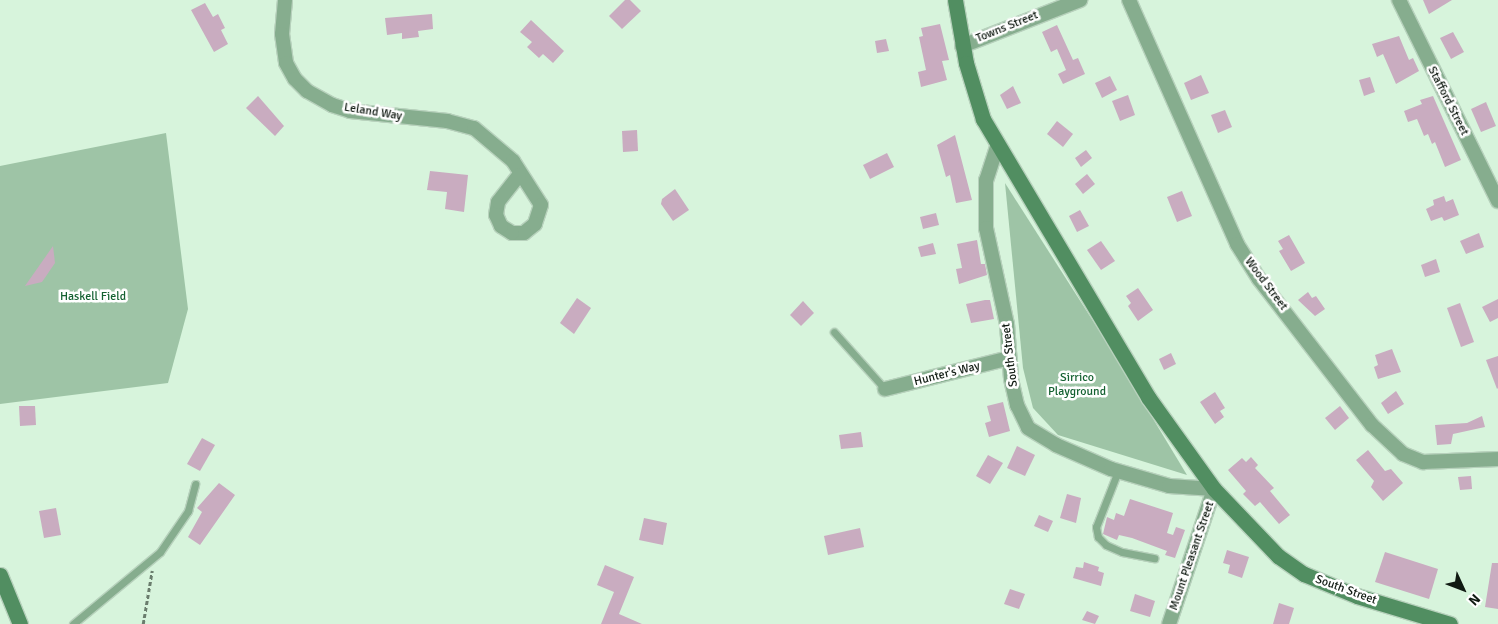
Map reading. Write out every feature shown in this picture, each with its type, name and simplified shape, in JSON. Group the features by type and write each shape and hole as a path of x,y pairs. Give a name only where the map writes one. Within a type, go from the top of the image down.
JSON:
{"street":[{"name":"Leland Way","path":"285,0 282,34 286,63 295,79 307,91 323,101 350,111 447,121 474,128 499,147 519,175"},
{"name":"South Street","path":"955,0 962,46 983,119 1148,397 1214,489 1278,556 1304,574 1357,596 1450,624"},
{"name":"Towns Street","path":"962,46 1080,0"},
{"name":"Wood Street","path":"1128,0 1237,244 1259,279 1372,425 1403,454 1423,462 1498,459"},
{"name":"Stafford Street","path":"1399,0 1498,201"},
{"name":"South Street","path":"998,144 986,180 986,228 1007,324 1009,358 1017,405 1028,428 1056,445 1118,471 1169,486 1214,489"},
{"name":"Hunter's Way","path":"885,389 1009,358"},
{"name":"Mount Pleasant Street","path":"1169,624 1214,489"},
{"path":"0,575 20,624"}],"lane":[{"path":"834,332 885,389"},
{"path":"1118,471 1096,527 1098,536 1114,549 1154,558"},
{"path":"73,624 154,556 188,511 195,484"}],"path":[{"path":"143,624 154,556"}],"green space":[{"name":"Haskell Field","path":"166,133 188,309 168,383 0,404 0,166"},
{"name":"Sirrico Playground","path":"1005,183 1109,346 1187,475 1058,435 1033,408 1023,368"}],"building":[{"path":"625,0 630,0 641,11 622,29 609,16"},
{"path":"1423,0 1452,0 1429,14"},
{"path":"205,3 213,17 218,14 225,28 221,30 228,44 214,52 191,10"},
{"path":"432,14 433,29 418,31 419,37 402,39 402,33 387,35 385,18"},
{"path":"531,20 564,51 553,63 543,54 539,58 527,47 532,42 520,32"},
{"path":"940,24 949,60 942,61 947,80 921,87 918,72 926,70 919,37 923,36 921,28"},
{"path":"1057,25 1073,60 1078,58 1085,74 1063,84 1058,74 1066,70 1057,49 1051,52 1042,32"},
{"path":"1453,32 1464,52 1451,59 1440,38"},
{"path":"1399,36 1409,60 1413,58 1419,71 1396,84 1383,54 1377,57 1372,44"},
{"path":"886,39 889,51 877,53 875,41"},
{"path":"1201,75 1209,93 1191,100 1184,83"},
{"path":"1110,76 1117,90 1102,98 1095,83"},
{"path":"1370,77 1375,92 1364,96 1359,80"},
{"path":"1013,86 1021,103 1007,109 1000,95"},
{"path":"1128,95 1135,115 1120,121 1112,101"},
{"path":"258,96 284,126 275,136 246,108"},
{"path":"1433,96 1461,160 1445,167 1435,142 1432,144 1428,134 1424,136 1417,119 1408,122 1404,111 1422,104 1420,100"},
{"path":"1486,102 1496,126 1481,132 1471,109"},
{"path":"1225,110 1232,127 1218,133 1211,115"},
{"path":"1057,121 1073,134 1063,147 1047,134"},
{"path":"637,130 638,151 623,152 622,131"},
{"path":"955,135 972,200 956,203 950,175 946,177 937,145"},
{"path":"1086,150 1092,158 1081,167 1075,158"},
{"path":"887,153 894,167 870,179 863,165"},
{"path":"430,171 468,175 464,212 445,209 447,192 427,190"},
{"path":"1087,174 1095,184 1083,194 1075,184"},
{"path":"675,189 689,210 673,221 661,204 662,199"},
{"path":"1182,191 1192,216 1177,222 1167,197"},
{"path":"1444,196 1446,202 1453,199 1459,215 1444,221 1442,217 1431,221 1426,209 1434,205 1433,200"},
{"path":"1080,210 1089,226 1077,232 1069,216"},
{"path":"936,213 939,225 923,229 920,217"},
{"path":"1479,233 1484,247 1466,254 1460,241"},
{"path":"1289,235 1305,263 1291,271 1279,251 1283,249 1278,241"},
{"path":"977,240 981,264 985,264 987,275 959,284 956,269 962,268 957,244"},
{"path":"1101,241 1115,261 1101,270 1087,250"},
{"path":"933,243 936,254 921,257 918,247"},
{"path":"53,246 55,263 42,282 25,286"},
{"path":"1436,259 1440,272 1425,277 1421,265"},
{"path":"1138,288 1153,310 1138,321 1128,306 1131,303 1126,296"},
{"path":"1308,292 1312,298 1316,296 1325,309 1315,316 1298,300"},
{"path":"577,298 591,308 574,334 560,323"},
{"path":"1498,299 1498,318 1490,322 1482,307"},
{"path":"990,300 994,319 971,323 966,304"},
{"path":"803,301 814,313 801,326 790,315"},
{"path":"1460,303 1474,342 1461,347 1447,308"},
{"path":"1392,349 1401,372 1378,379 1374,367 1378,365 1375,355"},
{"path":"1171,353 1176,364 1164,370 1159,359"},
{"path":"1498,356 1498,388 1497,389 1486,360"},
{"path":"1396,391 1404,404 1388,414 1381,403"},
{"path":"1215,392 1225,408 1220,411 1224,417 1215,424 1200,402"},
{"path":"1003,402 1010,431 989,437 985,423 991,421 987,406"},
{"path":"19,406 35,406 36,425 20,426"},
{"path":"1340,406 1349,418 1335,430 1325,418"},
{"path":"1482,416 1485,427 1453,434 1451,444 1437,445 1435,425 1467,423"},
{"path":"861,432 863,447 841,449 839,435"},
{"path":"202,438 215,445 200,471 187,464"},
{"path":"1017,446 1035,455 1025,476 1007,468"},
{"path":"1368,450 1385,471 1391,469 1403,483 1383,501 1371,487 1374,481 1356,460"},
{"path":"988,455 1003,463 990,484 976,476"},
{"path":"1251,457 1258,465 1255,468 1274,488 1270,491 1290,515 1279,524 1260,502 1255,506 1243,494 1246,491 1228,470 1242,458 1246,462"},
{"path":"1471,476 1472,489 1460,490 1458,477"},
{"path":"219,483 235,495 200,545 188,537 202,512 197,508"},
{"path":"1067,494 1081,498 1076,523 1060,518"},
{"path":"1130,499 1173,513 1167,533 1173,535 1176,527 1185,530 1175,558 1165,555 1167,551 1132,538 1119,535 1117,540 1103,534 1107,517 1114,520 1116,513 1124,516"},
{"path":"56,508 61,535 44,538 39,511"},
{"path":"1039,515 1053,521 1048,532 1034,526"},
{"path":"644,518 667,523 663,545 639,540"},
{"path":"860,528 864,547 828,555 824,536"},
{"path":"1227,550 1249,557 1242,578 1228,573 1230,565 1223,563"},
{"path":"1385,552 1438,569 1429,599 1375,582"},
{"path":"1084,562 1099,567 1098,571 1104,573 1101,586 1073,578 1076,567 1083,568"},
{"path":"1492,563 1498,563 1498,609 1485,607"},
{"path":"605,565 634,577 619,614 642,624 601,624 614,592 597,585"},
{"path":"1010,589 1025,594 1019,609 1004,604"},
{"path":"1135,594 1155,601 1150,617 1130,611"},
{"path":"1279,603 1294,608 1289,624 1273,624"},
{"path":"1087,611 1099,616 1095,624 1082,620"}]}
